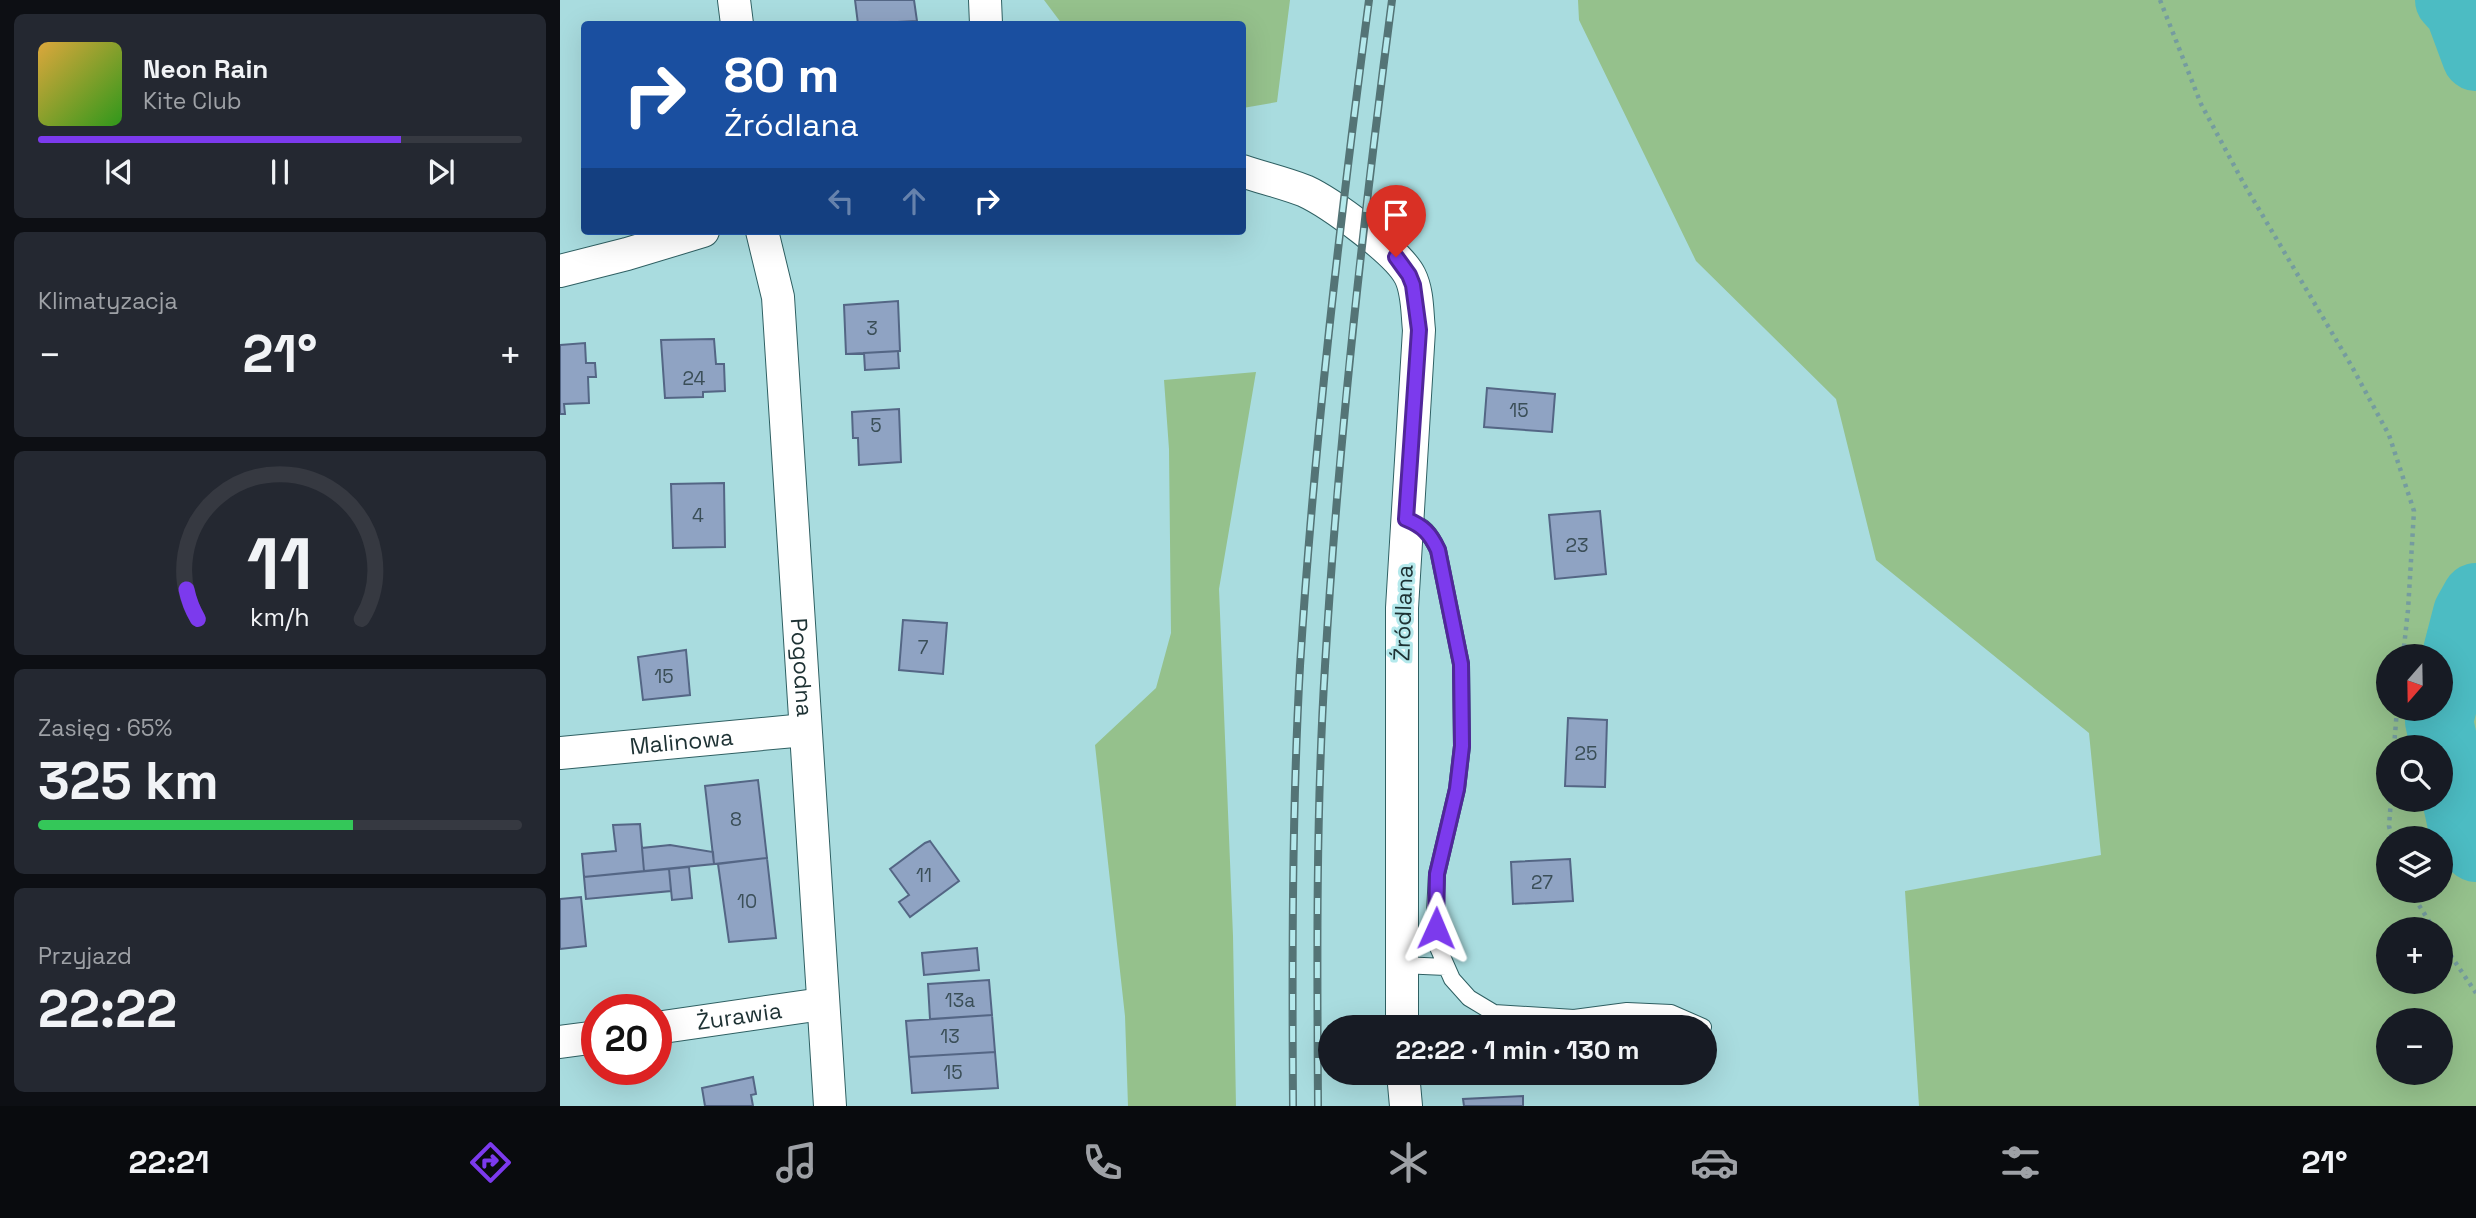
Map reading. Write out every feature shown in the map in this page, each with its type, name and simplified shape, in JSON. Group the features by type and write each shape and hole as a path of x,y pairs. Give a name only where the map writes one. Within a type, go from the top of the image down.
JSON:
{"street":[{"path":"734,0 737,21"},
{"path":"985,0 986,21"},
{"name":"Źródlana","path":"1246,172 1305,192 1341,214 1396,257 1409,275 1416,295 1419,330 1402,608 1402,1015"},
{"path":"560,271 690,235"},
{"name":"Pogodna","path":"763,235 778,297 830,1106"},
{"name":"Malinowa","path":"560,753 805,730"},
{"name":"Żurawia","path":"672,1026 822,1004"},
{"path":"560,1042 581,1039"},
{"path":"1404,1085 1406,1106"}],"lane":[{"path":"1406,519 1422,526 1430,534 1438,550 1461,664 1462,746 1457,789 1437,874 1437,945 1462,992 1477,1004 1494,1013 1526,1015"},
{"path":"1401,965 1447,967"},
{"path":"1597,1015 1627,1011 1675,1015"}],"path":[{"path":"2160,0 2201,104 2244,184 2351,365 2389,435 2414,511 2404,644"},
{"path":"2453,959 2476,993"}],"green space":[{"path":"1044,0 1290,0 1277,102 1246,107 1246,21 1060,21"},
{"path":"1578,0 2476,0 2476,1106 1919,1106 1905,891 2101,855 2089,733 1876,560 1836,399 1696,261 1579,20"},
{"path":"1256,372 1219,589 1233,936 1236,1106 1128,1106 1125,1016 1095,745 1156,688 1171,633 1169,449 1164,380"}],"building":[{"path":"855,0 914,0 917,21 858,21"},
{"path":"898,301 900,351 846,354 844,305"},
{"path":"714,339 716,364 724,364 725,391 703,392 703,397 665,398 661,340"},
{"path":"585,343 586,363 595,363 596,377 588,377 589,403 564,404 565,414 560,414 560,345"},
{"path":"898,351 899,368 865,370 864,353"},
{"path":"1487,388 1555,394 1552,432 1484,427"},
{"path":"899,409 901,462 859,465 858,438 853,438 852,412"},
{"path":"724,483 725,547 673,548 671,484"},
{"path":"1600,511 1606,574 1555,579 1549,515"},
{"path":"903,620 947,623 943,674 899,670"},
{"path":"686,650 690,695 643,700 638,657"},
{"path":"1568,718 1607,720 1605,787 1565,786"},
{"path":"758,780 767,858 714,864 705,786"},
{"path":"640,824 644,871 584,877 582,854 616,851 613,825"},
{"path":"930,841 959,881 910,917 899,902 909,895 890,869"},
{"path":"670,845 713,852 714,864 644,871 642,848"},
{"path":"767,858 776,938 729,942 718,864"},
{"path":"1570,859 1573,901 1513,904 1511,862"},
{"path":"689,867 692,898 672,900 669,869"},
{"path":"669,869 671,891 586,899 584,877"},
{"path":"581,897 586,946 560,949 560,899"},
{"path":"977,948 979,970 924,975 922,953"},
{"path":"989,980 992,1015 930,1019 928,984"},
{"path":"992,1015 995,1052 909,1057 906,1021"},
{"path":"995,1052 998,1088 912,1093 909,1057"},
{"path":"753,1077 756,1094 751,1095 753,1106 705,1106 702,1088"},
{"path":"1523,1096 1523,1106 1464,1106 1463,1099"}],"waterway":[{"path":"2449,0 2459,11 2476,57"},
{"path":"2476,597 2467,613 2439,721 2462,826 2476,848"}],"railway":[{"path":"1293,1106 1293,886 1300,666 1329,332 1369,0"},
{"path":"1318,1106 1319,831 1330,582 1352,332 1392,0"}],"route":[{"path":"1396,257 1413,285 1419,330 1406,519 1422,526 1430,534 1438,550 1461,664 1462,746 1457,789 1437,874 1436,928"}]}
